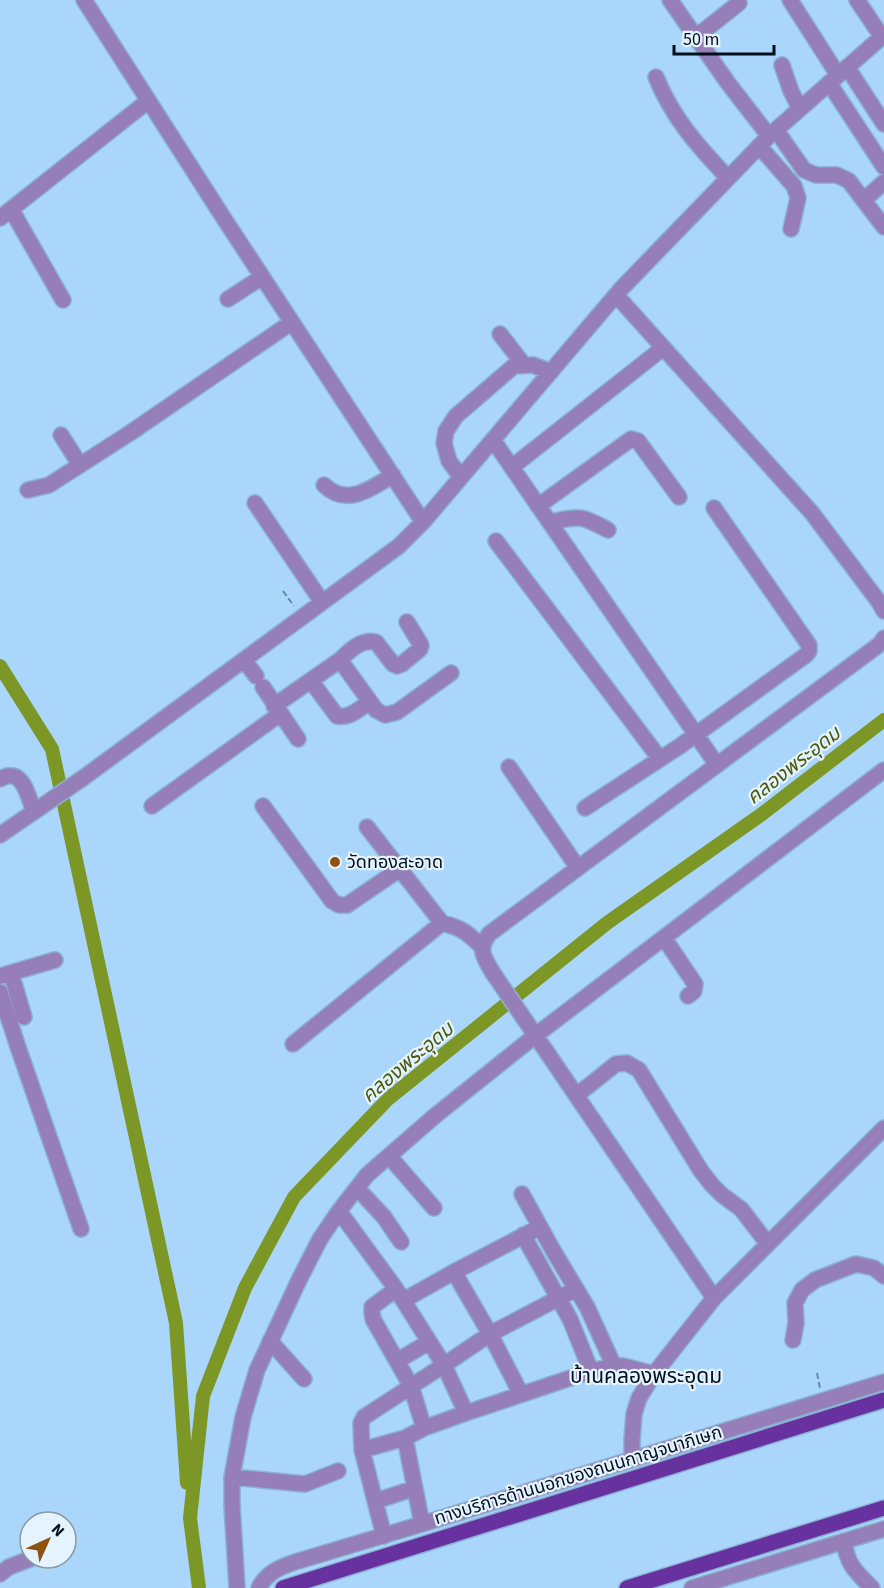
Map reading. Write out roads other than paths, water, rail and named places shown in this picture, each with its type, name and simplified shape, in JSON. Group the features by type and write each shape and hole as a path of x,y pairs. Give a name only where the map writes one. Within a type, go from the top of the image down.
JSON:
{"main road":[{"name":"ทางบริการด้านนอกของถนนกาญจนาภิเษก","path":"283,1588 884,1400"},
{"path":"632,1587 884,1508"}],"street":[{"path":"84,0 423,522"},
{"path":"670,0 768,137 794,186 798,198 791,230"},
{"path":"790,0 838,75 884,167"},
{"path":"0,835 83,778 399,546 423,522 616,296 768,137 883,36 857,0"},
{"path":"696,37 739,3"},
{"path":"782,65 800,109"},
{"path":"838,75 884,124"},
{"path":"656,77 672,111 695,142 728,178"},
{"path":"63,300 6,214 148,101"},
{"path":"768,137 804,170 816,175 837,175 849,181 884,227"},
{"path":"864,200 884,182"},
{"path":"228,299 262,277"},
{"path":"616,296 813,513 884,611"},
{"path":"28,490 49,485 292,322"},
{"path":"500,334 524,365"},
{"path":"512,467 663,348"},
{"path":"461,477 449,461 444,443 446,431 456,416 514,366 533,365 551,372"},
{"path":"60,435 80,465"},
{"path":"538,506 631,439 638,441 679,497"},
{"path":"493,440 717,765"},
{"path":"324,485 332,493 351,496 371,489 393,475"},
{"path":"255,503 322,602"},
{"path":"585,808 660,759 809,651 809,645 714,508"},
{"path":"550,522 576,517 589,519 608,530"},
{"path":"496,541 660,759"},
{"path":"152,806 358,645 369,640 376,642 393,664 397,666 402,664 420,649 421,645 407,622"},
{"path":"714,1298 493,973 483,956 482,947 489,934 880,644 884,638"},
{"path":"244,660 298,739"},
{"path":"340,660 376,710 385,715 397,712 451,673"},
{"path":"311,681 338,716 343,718 370,702"},
{"path":"509,767 578,868"},
{"path":"237,1588 232,1477 243,1417 257,1370 320,1239 368,1174 532,1029 664,938 884,770"},
{"path":"0,779 15,776 23,782 40,808"},
{"path":"263,806 332,901 339,905 347,905 400,869"},
{"path":"367,827 442,923 461,928 482,947"},
{"path":"293,1044 442,923"},
{"path":"664,938 695,984 694,991 688,996"},
{"path":"24,1017 5,975 55,960"},
{"path":"0,992 81,1230"},
{"path":"577,1095 616,1064 627,1063 639,1070 701,1171 722,1195 741,1209 768,1244"},
{"path":"635,1458 632,1451 634,1414 639,1398 654,1374 714,1298 884,1128"},
{"path":"389,1156 434,1208"},
{"path":"357,1188 384,1217 401,1242"},
{"path":"522,1194 587,1306 614,1366"},
{"path":"339,1211 400,1295 429,1341 444,1365 466,1413"},
{"path":"424,1428 411,1386 374,1319 372,1307 454,1272 540,1227"},
{"path":"522,1235 570,1319 591,1371"},
{"path":"793,1340 796,1323 795,1303 802,1290 815,1280 856,1264 874,1268 884,1276"},
{"path":"454,1272 521,1394"},
{"path":"384,1536 363,1450 361,1423 364,1418 490,1334 576,1289"},
{"path":"270,1341 304,1379"},
{"path":"397,1361 429,1341"},
{"path":"363,1450 405,1438 424,1428 591,1371 614,1366 654,1374"},
{"path":"260,1588 263,1581 283,1566 884,1382"},
{"path":"405,1438 422,1524"},
{"path":"232,1477 305,1484 338,1471"},
{"path":"376,1501 415,1488"},
{"path":"692,1588 884,1529"},
{"path":"844,1541 846,1556 854,1569 872,1588"},
{"path":"0,1574 18,1564"}],"waterway":[{"path":"0,666 52,749 176,1323 187,1483"},
{"name":"คลองพระอุดม","path":"199,1588 190,1518 203,1396 245,1288 294,1197 388,1099 607,923 762,814 884,720"}],"place":[{"name":"วัดทองสะอาด","path":"335,862"}],"district":[{"name":"บ้านคลองพระอุดม","path":"646,1376"}]}
